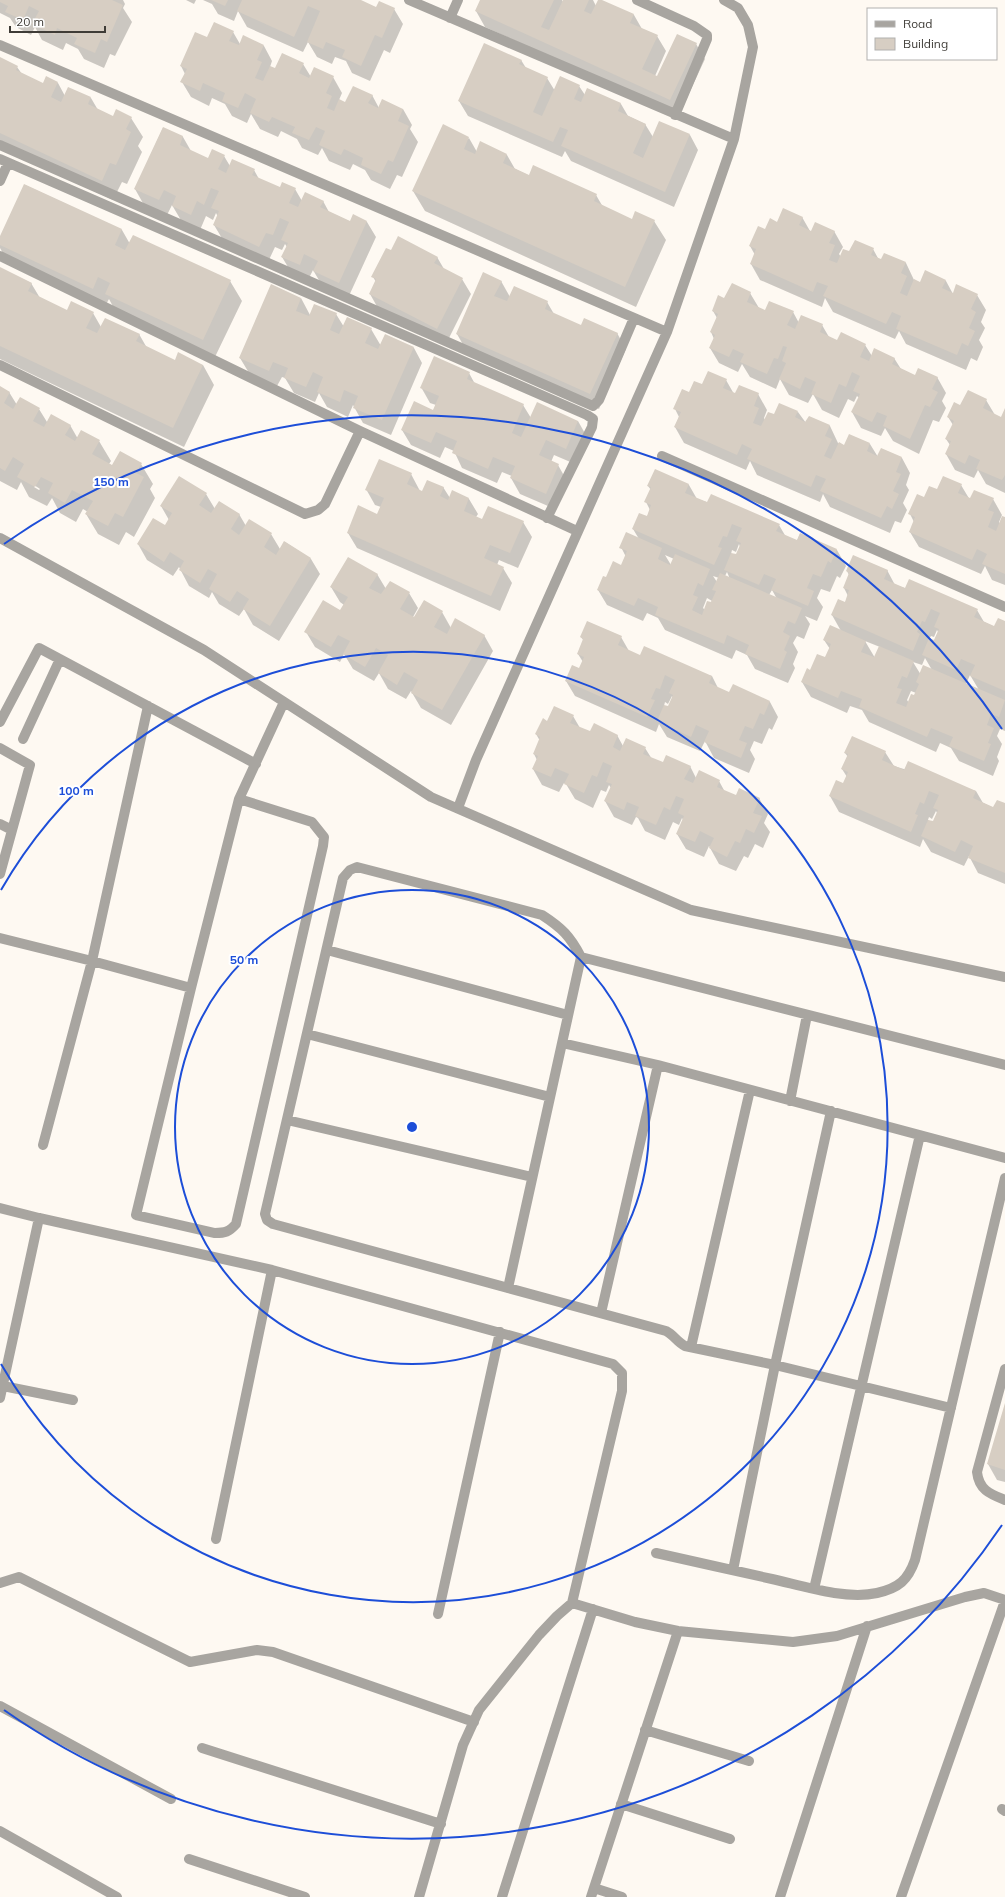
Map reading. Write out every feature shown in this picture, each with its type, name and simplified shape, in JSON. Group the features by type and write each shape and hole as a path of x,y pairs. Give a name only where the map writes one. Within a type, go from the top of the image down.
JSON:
{"street":[{"path":"409,0 734,139"},
{"path":"450,18 458,0"},
{"path":"637,0 699,28 707,35 707,39 675,114"},
{"path":"458,808 476,760 666,332 734,139 753,47 748,25 738,8 724,0"},
{"path":"0,45 666,332"},
{"path":"0,145 593,406 599,400 634,318"},
{"path":"0,181 4,161 587,415 593,419 592,427 547,518"},
{"path":"0,256 360,431 577,531"},
{"path":"0,365 305,514 318,510 325,504 360,431"},
{"path":"662,456 1005,607"},
{"path":"0,538 204,650 431,797 691,910 1005,977"},
{"path":"0,722 40,648 256,764"},
{"path":"23,739 60,659"},
{"path":"239,799 312,822 321,831 324,837 236,1224 230,1231 225,1233 215,1233 136,1215 239,799 284,702"},
{"path":"43,1145 92,962 148,706"},
{"path":"0,748 30,765 0,874"},
{"path":"0,824 12,830"},
{"path":"508,1288 581,957 571,938 558,926 542,915 357,867 350,870 343,878 265,1214 267,1220 273,1224 508,1288 600,1313 666,1331 672,1333 679,1342 691,1347 775,1365 951,1408"},
{"path":"0,938 191,988"},
{"path":"327,950 568,1015"},
{"path":"581,957 1005,1065"},
{"path":"790,1100 807,1015"},
{"path":"307,1034 550,1097"},
{"path":"562,1043 658,1065 1005,1158"},
{"path":"600,1313 658,1065"},
{"path":"691,1347 750,1090"},
{"path":"733,1570 775,1365 831,1111"},
{"path":"287,1120 532,1176"},
{"path":"814,1588 920,1135"},
{"path":"656,1553 814,1588 857,1595 877,1593 895,1587 910,1575 915,1560 1005,1178"},
{"path":"0,1208 272,1270 613,1364 622,1373 622,1391 572,1603 539,1635 479,1710 463,1745 419,1897"},
{"path":"0,1398 39,1218"},
{"path":"216,1539 272,1270"},
{"path":"438,1614 500,1332"},
{"path":"1005,1369 977,1472 978,1481 986,1491 1005,1500"},
{"path":"3,1386 74,1400"},
{"path":"0,1583 19,1577 190,1662 257,1650 273,1652 474,1722"},
{"path":"572,1603 635,1622 678,1631 793,1642 837,1636 965,1597 984,1593 1005,1600 901,1897"},
{"path":"502,1897 593,1609"},
{"path":"780,1897 867,1626"},
{"path":"622,1897 592,1893 678,1631"},
{"path":"0,1706 171,1799"},
{"path":"645,1730 749,1761"},
{"path":"202,1748 441,1824"},
{"path":"621,1804 730,1839"},
{"path":"0,1831 117,1897"},
{"path":"189,1859 305,1897"}],"building":[{"path":"0,0 112,0 123,5 107,42 101,39 95,53 74,44 77,38 57,28 55,35 32,24 39,11 29,6 23,20 5,12 8,6 0,2"},
{"path":"211,0 228,0 225,6"},
{"path":"242,0 361,0 376,7 379,1 395,8 382,38 375,35 361,66 342,57 345,50 326,42 323,49 307,42 320,11 308,6 294,37 237,11"},
{"path":"480,0 554,0 541,27 549,30 563,0 589,0 584,11 591,14 598,0 602,0 634,14 630,23 658,35 642,69 657,76 677,34 697,43 670,100 475,11"},
{"path":"214,22 234,31 229,41 239,45 243,35 264,45 257,60 262,62 255,78 263,81 270,66 275,68 282,53 304,63 299,73 309,78 314,67 334,76 326,93 332,96 327,108 334,111 339,99 345,102 353,86 373,95 368,103 378,108 382,99 403,109 398,121 409,126 393,162 388,160 381,174 361,165 363,158 344,149 341,155 319,145 325,131 316,127 309,140 292,133 295,127 272,117 269,122 250,113 256,99 245,93 238,108 222,101 225,93 203,83 200,91 180,82 187,69 180,66 195,32 207,37"},
{"path":"484,43 522,60 519,64 548,77 533,112 542,116 560,76 580,85 574,99 581,102 587,88 621,103 618,111 646,124 633,153 643,158 659,121 690,134 665,192 561,146 568,130 560,127 553,142 458,101"},
{"path":"0,57 18,66 16,70 43,83 46,76 58,82 51,97 61,102 68,87 91,97 88,104 113,116 116,109 132,117 126,129 131,132 116,165 110,163 102,181 0,133"},
{"path":"443,124 469,137 464,149 475,154 480,141 507,154 503,163 529,175 533,165 597,194 594,201 632,219 635,211 655,220 625,287 412,191"},
{"path":"163,127 183,136 180,145 208,158 212,149 225,155 218,169 226,173 232,159 255,169 252,175 280,187 282,182 296,188 289,203 298,207 305,192 324,201 320,207 350,221 353,214 367,221 339,283 313,271 318,261 304,254 300,265 281,257 288,243 281,240 289,222 280,218 273,235 266,233 259,247 213,225 219,211 211,208 219,191 211,188 204,205 197,201 191,215 172,206 176,196 164,190 159,200 134,189"},
{"path":"24,184 122,229 115,245 125,250 133,235 231,280 203,340 105,294 110,283 98,277 93,289 0,245 0,236"},
{"path":"783,208 803,217 799,225 811,231 815,222 835,231 829,243 835,245 829,260 837,263 843,249 849,251 855,240 874,248 871,255 881,259 884,253 906,262 901,273 907,276 900,293 907,296 914,279 920,282 925,270 946,280 942,288 953,293 956,284 978,294 971,309 976,312 969,328 975,331 968,346 962,343 957,355 896,329 901,316 892,312 886,324 823,296 828,286 817,282 813,292 750,264 756,249 749,246 758,226 765,229 770,218 777,222"},
{"path":"398,236 438,257 434,263 463,278 437,329 369,294 376,279 371,277 386,248 391,250"},
{"path":"0,267 32,283 28,291 67,310 71,301 94,312 86,328 97,333 105,318 140,334 136,341 175,360 178,352 203,365 173,428 0,346"},
{"path":"483,272 502,281 494,296 507,301 514,286 548,301 545,309 581,325 584,318 618,333 590,394 456,334"},
{"path":"732,283 751,292 747,302 765,310 769,301 794,311 787,325 795,329 801,315 823,324 820,332 837,340 841,332 866,344 860,357 869,361 874,348 895,358 892,364 915,375 918,368 938,377 932,389 938,392 930,407 925,405 910,439 883,426 887,416 877,412 872,422 851,412 860,394 853,391 860,376 852,372 846,387 839,384 831,403 811,394 816,382 805,377 800,389 779,379 786,363 782,361 787,347 783,346 778,359 774,358 767,374 740,362 744,354 733,349 729,357 709,348 715,335 710,332 718,314 712,311 718,295 724,298"},
{"path":"271,284 301,298 296,311 309,316 314,304 337,313 330,330 339,334 347,317 372,328 365,343 378,349 385,334 414,347 382,420 353,408 358,396 344,390 340,402 317,392 323,377 313,372 306,387 284,378 288,368 273,362 269,371 239,358"},
{"path":"434,356 470,372 467,379 524,404 512,433 521,437 537,402 578,421 566,449 546,440 539,455 559,464 546,494 510,478 515,466 493,457 488,469 452,453 457,441 436,432 431,443 401,430 414,401 433,410 439,396 420,388"},
{"path":"708,371 727,379 723,388 735,393 739,385 759,393 754,406 759,408 753,423 761,426 768,412 774,414 779,403 798,411 795,417 805,422 809,416 830,425 825,436 832,439 824,456 831,459 839,442 844,445 849,434 870,443 867,451 877,456 881,448 902,457 896,472 901,474 893,491 899,494 892,509 887,506 881,518 820,491 826,479 816,475 811,487 747,459 752,449 742,444 737,455 674,427 681,412 673,409 682,389 689,392 694,381 702,384"},
{"path":"0,386 10,392 4,403 13,409 20,397 40,408 33,421 44,427 51,414 71,425 65,435 75,441 81,430 100,440 92,454 112,465 120,451 142,463 136,473 144,477 123,517 115,513 108,526 85,514 93,501 72,490 65,503 48,493 53,483 41,477 35,487 17,477 24,464 13,457 5,471 0,468"},
{"path":"968,390 987,399 983,408 1001,417 1005,408 1005,475 1002,480 976,469 980,460 969,455 965,464 945,454 951,441 945,439 954,421 947,417 954,402 960,405"},
{"path":"379,459 412,473 407,484 422,491 427,480 444,487 440,496 448,500 452,490 469,498 464,511 482,519 488,506 524,521 510,553 490,545 484,558 504,567 491,596 347,533 358,505 377,514 384,498 365,490"},
{"path":"655,469 689,484 685,493 707,502 711,494 780,524 776,531 797,540 800,533 837,549 831,563 828,561 821,577 813,574 807,588 814,591 808,606 771,590 776,579 764,574 759,585 724,570 731,553 736,554 741,543 736,541 742,528 732,524 727,537 723,536 718,547 722,548 714,565 632,529 639,513 647,516 651,505 644,502 651,487 647,486"},
{"path":"179,476 207,493 199,505 211,513 219,501 240,514 231,529 239,535 249,519 272,533 264,547 276,555 284,541 311,558 270,626 243,609 249,599 237,591 230,602 209,589 217,574 208,569 200,583 179,570 184,561 170,552 164,562 137,544 153,518 165,525 172,513 160,506"},
{"path":"943,476 962,484 958,493 970,498 974,490 994,498 988,510 994,512 988,527 996,531 1002,516 1005,517 1005,574 982,564 987,554 977,549 972,560 909,532 915,517 908,514 917,494 924,497 929,486 937,489"},
{"path":"626,532 662,548 658,559 670,565 675,554 710,569 703,586 698,583 693,595 698,597 692,610 702,615 707,601 711,602 716,591 712,590 720,573 802,608 795,624 788,621 783,632 790,636 784,650 787,652 780,669 745,654 749,645 727,635 724,644 655,615 658,607 638,598 634,606 597,590 603,576 606,577 613,561 621,565 627,551 619,548"},
{"path":"853,555 888,570 884,579 905,588 909,579 978,609 974,617 994,626 998,618 1005,621 1005,691 970,676 975,665 961,659 956,670 922,655 929,638 934,640 939,629 934,627 940,613 931,609 925,622 922,621 917,632 920,634 913,651 831,615 838,599 845,602 849,590 843,588 849,573 846,571"},
{"path":"348,557 378,574 369,588 381,594 390,581 410,592 400,609 414,617 424,600 443,611 434,627 447,634 455,618 485,635 442,710 411,693 418,680 404,672 397,685 378,673 388,655 376,648 365,667 343,654 350,641 338,635 331,647 304,632 323,600 340,610 348,597 330,587"},
{"path":"587,621 622,636 618,645 640,655 644,646 712,676 709,683 729,692 733,684 770,701 764,715 760,713 753,729 745,726 739,740 747,743 741,758 704,742 709,731 696,725 691,737 657,721 664,705 668,706 673,695 669,693 675,680 665,675 660,689 656,688 651,699 655,700 647,717 565,681 572,665 579,668 584,657 577,654 583,639 580,637"},
{"path":"830,625 866,641 861,652 874,657 879,646 914,661 907,678 902,676 897,688 902,689 896,703 906,707 911,694 914,695 919,684 916,682 923,665 1005,700 999,717 991,714 987,725 994,728 988,743 991,744 984,761 949,746 953,737 931,728 927,737 859,707 862,699 841,691 838,698 801,682 807,668 810,670 817,654 825,657 831,644 823,640"},
{"path":"554,706 574,715 570,723 590,731 594,723 618,735 613,747 620,751 626,738 646,747 643,754 663,762 666,755 691,766 684,779 693,783 699,770 720,780 717,787 736,795 739,788 760,798 753,813 762,816 754,833 746,829 740,843 735,841 727,857 709,848 714,838 700,831 695,842 676,834 684,816 678,813 684,799 676,796 670,810 664,807 656,825 635,816 639,807 627,802 624,810 604,801 612,784 606,782 612,766 603,762 597,777 592,775 584,793 564,784 569,774 555,768 551,777 532,769 538,756 533,754 540,737 535,734 543,718 547,721"},
{"path":"852,736 886,751 882,760 904,770 908,761 976,791 973,798 993,807 997,800 1005,803 1005,873 968,858 973,846 961,840 955,852 921,836 928,820 933,821 938,810 933,808 939,795 929,791 924,804 920,802 915,814 918,815 911,832 829,796 836,780 843,783 848,772 841,769 848,754 844,753"},
{"path":"1005,1403 1005,1470 987,1464"}]}
